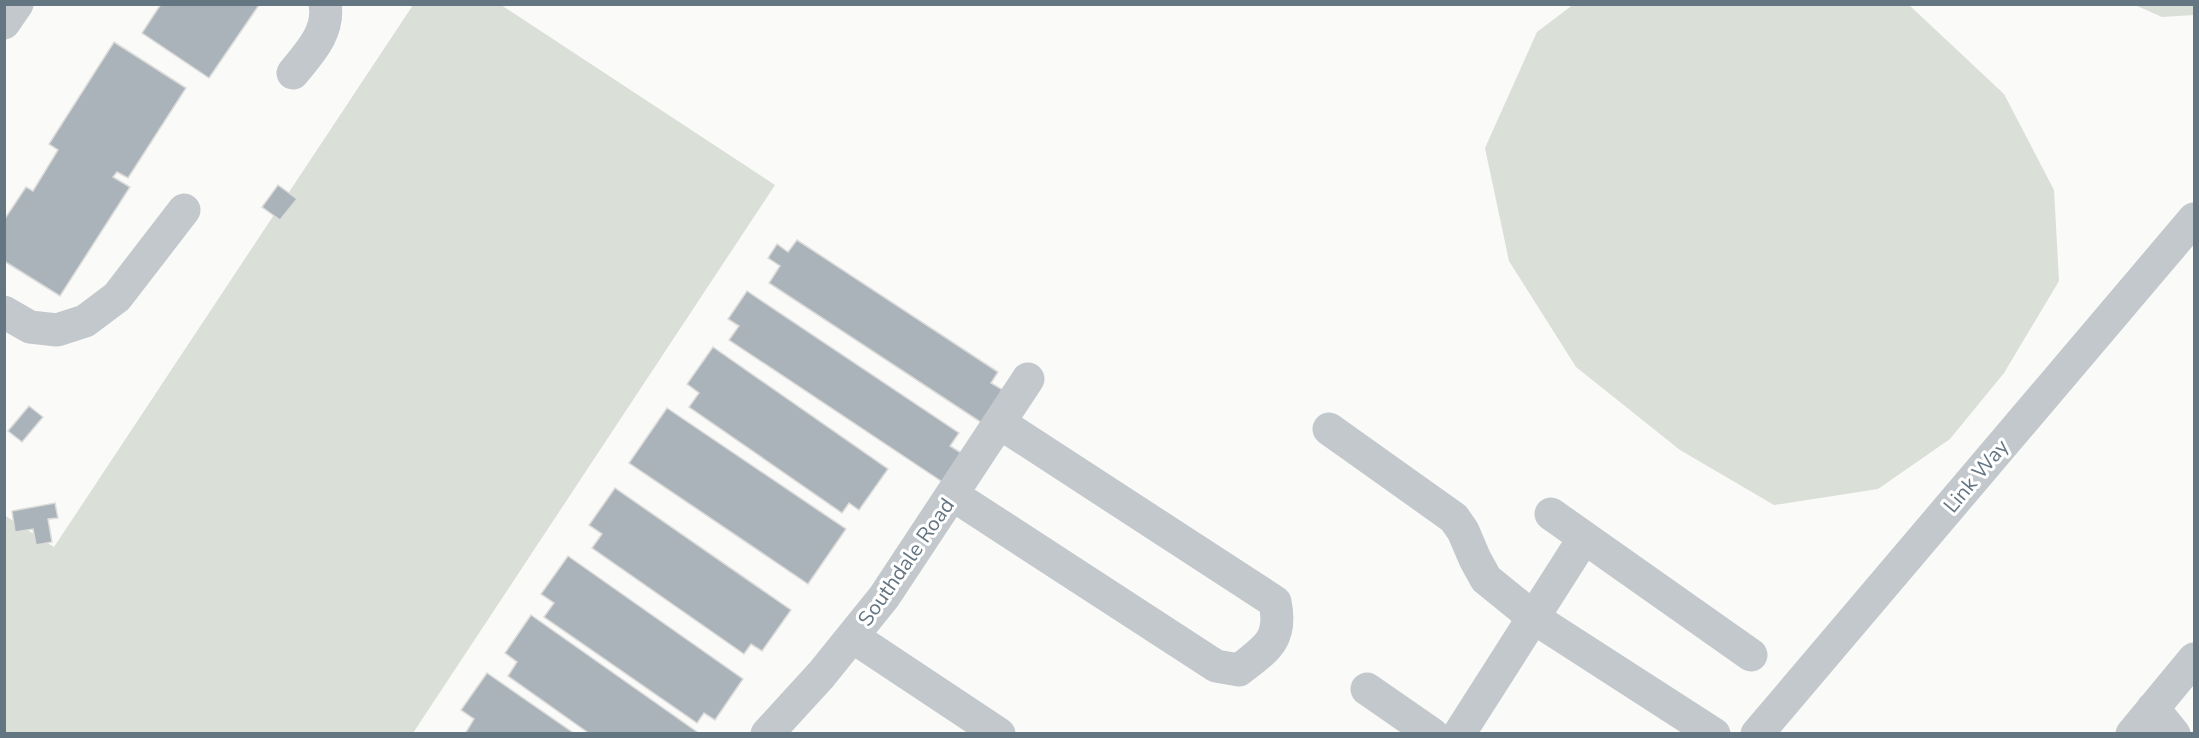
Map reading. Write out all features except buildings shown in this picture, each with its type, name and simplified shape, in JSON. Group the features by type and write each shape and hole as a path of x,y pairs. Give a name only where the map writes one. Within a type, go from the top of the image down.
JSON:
{"street":[{"path":"4,23 17,4"},
{"path":"293,73 314,47 328,18 326,4"},
{"path":"4,312 30,327 57,330 85,321 117,297 184,210"},
{"name":"Link Way","path":"1757,734 2194,219"},
{"name":"Southdale Road","path":"767,734 821,675 884,597 1028,379"},
{"path":"953,495 1216,666 1239,670 1274,639 1278,619 1275,602 999,423"},
{"path":"1329,429 1454,518 1463,531 1486,579 1534,618 1714,734"},
{"path":"1551,514 1751,655"},
{"path":"1459,734 1584,538"},
{"path":"853,637 999,734"},
{"path":"2132,734 2194,659"},
{"path":"1367,689 1432,734"},
{"path":"2153,708 2174,734"}],"shaded area":[{"path":"1574,4 1909,5 2004,94 2054,190 2059,281 2004,373 1950,439 1878,489 1774,505 1680,450 1576,367 1509,261 1485,148 1537,32"},
{"path":"413,5 501,5 775,185 413,733 5,733 4,515 54,547"},
{"path":"2135,5 2194,5 2194,15 2162,17"}]}
